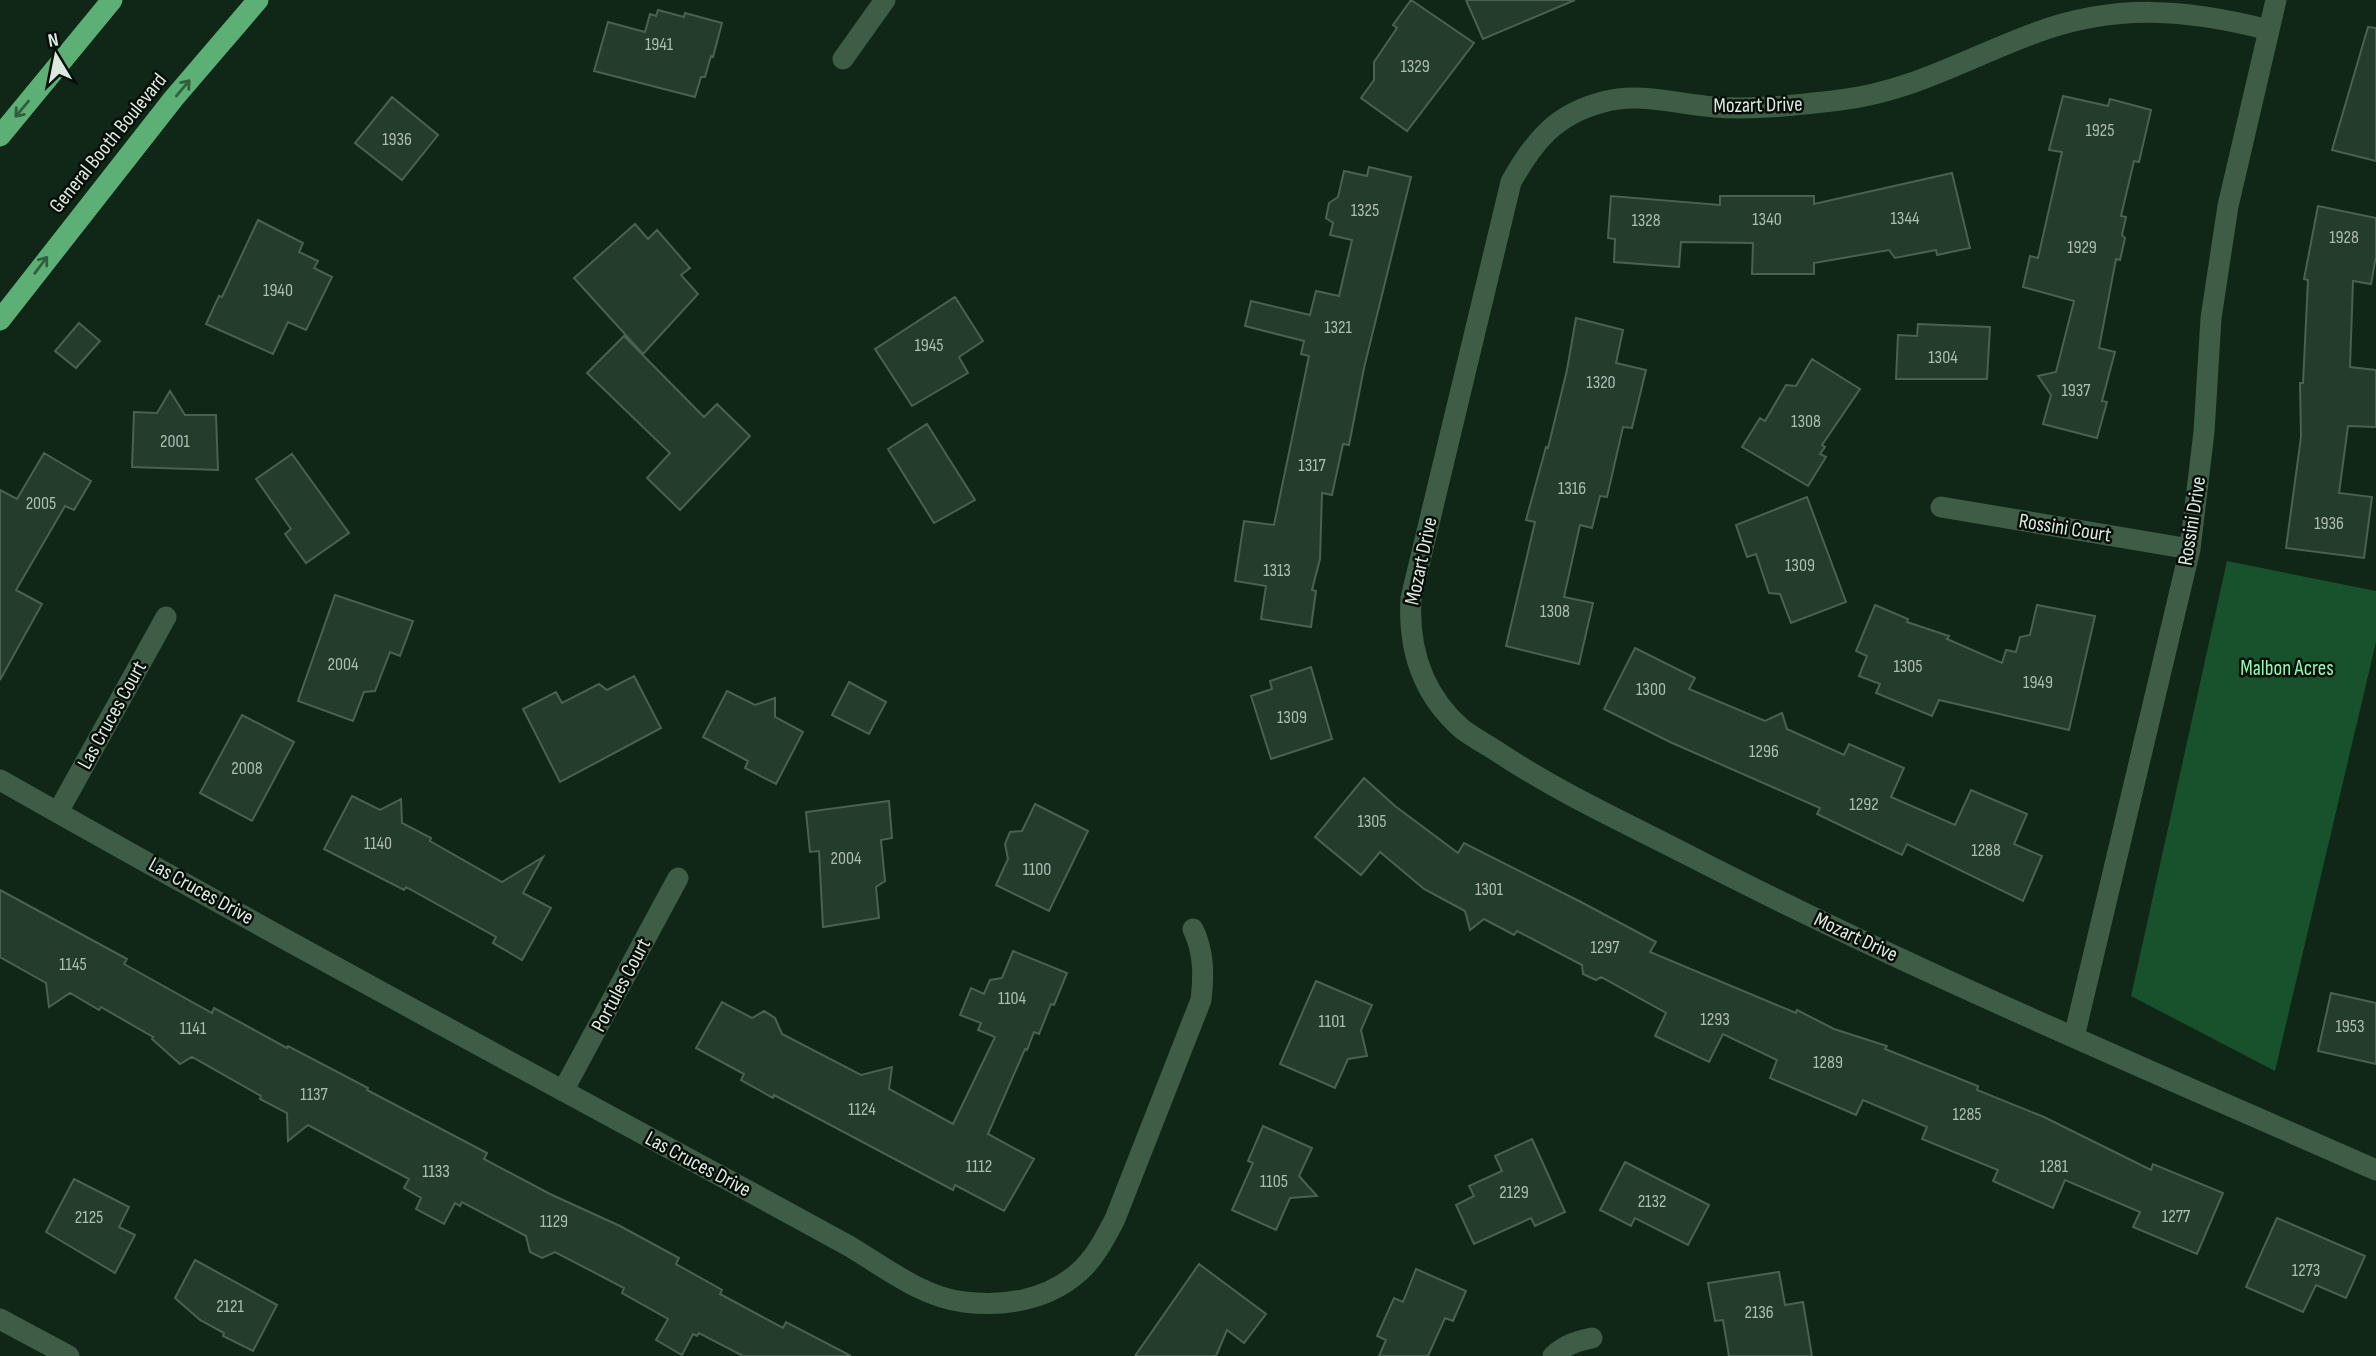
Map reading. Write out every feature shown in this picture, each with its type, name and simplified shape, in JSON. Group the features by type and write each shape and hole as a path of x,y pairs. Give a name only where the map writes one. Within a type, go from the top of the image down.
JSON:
{"highway":[{"path":"0,136 113,0"},
{"name":"General Booth Boulevard","path":"0,320 174,98 258,0"}],"street":[{"path":"843,59 885,0"},
{"name":"Rossini Drive","path":"2074,1037 2190,549 2204,432 2211,318 2226,218 2276,0"},
{"name":"Mozart Drive","path":"2269,30 2186,13 2132,12 2088,17 2036,32 1922,81 1854,99 1785,107 1715,107 1639,98 1605,101 1562,120 1528,153 1511,183 1411,598 1410,620 1414,654 1424,680 1438,704 1463,729 1535,777 1770,898 2074,1037 2376,1170"},
{"name":"Rossini Court","path":"1941,507 2190,549"},
{"name":"Las Cruces Court","path":"58,813 166,617"},
{"name":"Las Cruces Drive","path":"0,780 821,1230 925,1291 960,1302 995,1305 1030,1298 1056,1288 1080,1272 1098,1250 1115,1219 1202,1000 1204,970 1193,929"},
{"name":"Portules Court","path":"564,1091 678,878"},
{"path":"0,1319 69,1356"},
{"path":"1553,1356 1579,1340 1592,1338"}],"green space":[{"name":"Malbon Acres","path":"2227,561 2376,591 2376,642 2275,1071 2131,996"}],"building":[{"path":"1411,0 1474,43 1407,131 1361,98 1374,80 1374,62 1397,28 1393,25"},
{"path":"1466,0 1575,0 1483,39"},
{"path":"658,10 684,17 685,13 722,23 713,57 711,56 705,77 701,77 695,97 594,71 608,22 645,32 650,14 656,16"},
{"path":"2368,27 2376,28 2376,161 2332,150"},
{"path":"2063,96 2108,106 2110,99 2151,110 2139,162 2134,161 2121,216 2126,217 2122,235 2125,238 2120,260 2116,259 2099,348 2115,352 2102,401 2107,402 2097,438 2043,424 2051,395 2038,376 2056,372 2074,301 2023,287 2030,256 2038,258 2062,152 2049,150"},
{"path":"392,97 438,135 402,180 355,143"},
{"path":"1369,167 1411,177 1364,368 1349,445 1343,444 1332,495 1322,493 1320,559 1312,590 1316,591 1311,627 1261,619 1266,586 1235,581 1244,521 1274,525 1309,356 1301,354 1304,341 1245,326 1251,301 1310,315 1316,291 1339,296 1352,240 1330,235 1333,223 1326,218 1329,203 1338,197 1344,171 1367,176"},
{"path":"1952,173 1970,248 1937,255 1936,250 1895,258 1889,250 1814,263 1814,274 1752,274 1753,243 1681,242 1679,267 1614,262 1615,239 1608,238 1611,196 1720,205 1720,196 1814,196 1814,204"},
{"path":"2318,206 2376,218 2376,256 2371,284 2353,281 2350,367 2376,370 2376,427 2348,426 2339,493 2372,497 2364,558 2286,548 2301,437 2300,383 2303,383 2308,280 2304,279"},
{"path":"258,220 303,243 299,252 318,261 314,268 332,277 306,330 288,322 273,354 206,324 219,296 222,297"},
{"path":"635,224 648,239 657,230 690,268 681,275 698,294 643,354 574,278"},
{"path":"955,297 983,341 959,357 968,373 912,406 875,349"},
{"path":"1576,318 1623,330 1616,363 1646,370 1632,428 1623,427 1607,497 1600,496 1592,528 1580,525 1564,597 1593,603 1579,664 1506,646 1535,522 1526,520 1546,447 1548,448 1567,370"},
{"path":"79,323 100,341 76,368 55,351"},
{"path":"1918,324 1990,327 1987,379 1896,379 1898,335 1917,336"},
{"path":"624,336 704,417 717,404 750,436 680,510 647,478 670,453 587,373"},
{"path":"1812,359 1860,389 1822,445 1825,447 1820,454 1826,457 1808,486 1742,447 1760,418 1765,421 1786,385 1796,386"},
{"path":"170,391 185,415 216,415 218,470 132,467 134,412 157,413"},
{"path":"927,424 975,500 934,523 888,449"},
{"path":"44,453 91,481 74,510 65,506 16,590 42,604 0,680 0,490 17,499"},
{"path":"292,454 349,533 306,563 285,534 291,529 256,479"},
{"path":"1807,497 1846,602 1791,623 1780,594 1769,593 1756,554 1747,557 1736,525"},
{"path":"335,595 413,621 400,656 390,652 375,691 364,692 353,721 298,701"},
{"path":"1875,605 1908,619 1907,622 1949,636 1947,639 2002,663 2006,650 2016,652 2020,637 2030,635 2037,605 2095,616 2069,730 1939,700 1932,716 1876,693 1880,684 1859,676 1867,656 1856,651"},
{"path":"1635,648 1695,678 1689,689 1765,721 1782,713 1787,729 1844,755 1849,744 1904,768 1891,797 1955,825 1971,790 2027,814 2014,844 2042,856 2023,901 1907,844 1902,855 1817,814 1820,808 1670,742 1604,709"},
{"path":"1311,667 1332,739 1271,759 1251,696 1272,689 1270,681"},
{"path":"634,676 661,728 560,782 523,709 556,692 562,703 599,684 607,690"},
{"path":"849,682 886,702 869,734 832,715"},
{"path":"727,691 755,705 775,698 775,717 803,732 776,784 745,768 748,761 703,737"},
{"path":"242,715 294,742 252,821 200,793"},
{"path":"1364,778 1395,806 1458,853 1464,843 1581,902 1656,942 1650,952 1796,1013 1797,1010 1834,1029 1887,1046 1885,1049 1978,1086 1977,1090 2044,1117 2151,1170 2153,1164 2223,1193 2197,1254 2133,1227 2140,1212 2065,1180 2053,1208 1993,1181 1998,1170 1922,1139 1927,1127 1863,1100 1856,1115 1770,1078 1777,1060 1723,1034 1709,1062 1655,1036 1666,1013 1601,977 1596,980 1583,974 1582,965 1517,931 1514,935 1484,919 1470,930 1465,911 1424,889 1380,852 1361,875 1315,837"},
{"path":"352,796 380,810 401,799 402,823 502,882 543,857 523,893 551,908 522,960 493,943 496,937 406,887 404,890 324,849"},
{"path":"889,801 892,838 881,840 885,881 876,887 879,918 823,927 819,851 810,852 806,812"},
{"path":"1035,804 1088,831 1049,911 996,885 1008,859 1005,844 1010,832 1022,831"},
{"path":"0,890 127,959 124,964 212,1013 214,1008 287,1048 288,1046 487,1153 484,1159 679,1258 676,1264 722,1290 720,1294 783,1328 786,1322 851,1356 743,1356 699,1333 697,1336 693,1334 682,1355 656,1340 668,1319 622,1293 624,1288 555,1252 542,1258 530,1252 526,1236 462,1202 460,1206 455,1203 444,1224 416,1209 421,1198 404,1188 409,1179 308,1125 288,1141 287,1113 192,1057 180,1064 152,1039 153,1037 101,1007 99,1010 70,993 49,1007 46,983 0,957"},
{"path":"1013,951 1067,973 1039,1034 1034,1032 1027,1050 1025,1049 988,1134 1034,1159 1004,1211 955,1185 953,1190 774,1095 773,1098 741,1080 744,1074 696,1048 722,1002 752,1018 764,1011 775,1018 782,1034 861,1075 892,1067 889,1089 953,1124 995,1037 978,1030 981,1023 960,1015 971,988 984,994 990,980 1002,978"},
{"path":"1316,981 1372,1005 1361,1030 1367,1056 1348,1059 1335,1088 1280,1064"},
{"path":"2331,993 2376,1003 2376,1064 2318,1051"},
{"path":"1263,1126 1312,1148 1299,1176 1317,1196 1290,1198 1276,1230 1232,1210 1253,1163 1248,1161"},
{"path":"1532,1139 1565,1212 1535,1226 1531,1218 1474,1244 1456,1205 1474,1196 1469,1186 1502,1171 1495,1156"},
{"path":"1625,1162 1709,1205 1688,1245 1635,1218 1631,1226 1600,1210"},
{"path":"74,1179 129,1207 119,1227 135,1235 115,1273 46,1232"},
{"path":"2277,1218 2365,1256 2346,1298 2316,1285 2303,1312 2246,1287"},
{"path":"195,1260 277,1305 253,1351 223,1336 224,1333 200,1320 175,1298"},
{"path":"1199,1264 1266,1314 1244,1343 1227,1330 1216,1356 1135,1356"},
{"path":"1416,1269 1466,1291 1453,1321 1445,1318 1428,1356 1379,1356 1386,1340 1377,1336 1394,1298 1403,1302"},
{"path":"1779,1272 1785,1305 1803,1302 1812,1356 1729,1356 1723,1320 1715,1321 1708,1283"}]}
